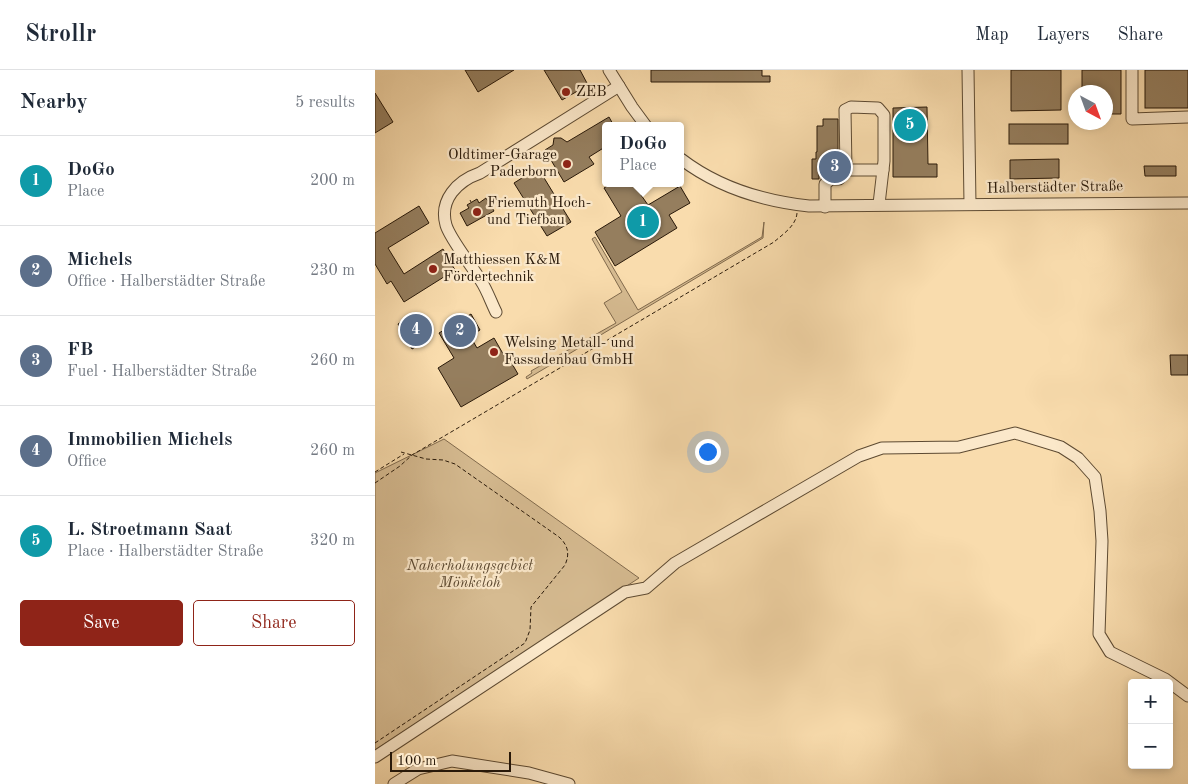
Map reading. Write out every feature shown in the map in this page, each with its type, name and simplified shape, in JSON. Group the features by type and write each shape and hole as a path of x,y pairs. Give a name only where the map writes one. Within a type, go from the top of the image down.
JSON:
{"street":[{"path":"609,70 643,122"},
{"name":"Halberstädter Straße","path":"968,70 970,204"},
{"path":"1132,70 1132,119 1188,117"},
{"path":"496,312 483,283 447,226 444,215 446,201 451,191 462,182 480,173 619,86"},
{"path":"825,206 825,184 831,179 839,179 846,170 845,110 851,107 878,108 884,115 884,161 879,204"},
{"name":"Halberstädter Straße","path":"684,161 704,174 743,192 770,201 798,205 970,204 1140,197 1188,203"},
{"path":"846,170 883,170"},
{"path":"375,757 625,592 646,588 675,563 859,456 882,448 959,447 1015,433 1061,447 1078,458 1095,477 1102,541 1099,634 1110,652 1165,679 1188,696"},
{"path":"395,784 418,769 452,761 529,773 569,784"}],"path":[{"path":"375,482 400,466 412,455 774,242 796,220 798,205"},
{"path":"375,743 525,643 530,630 531,607 568,560 566,546 559,537 455,464 401,452"},
{"path":"375,472 406,453"}],"green space":[{"path":"764,222 763,238 527,379 526,377 532,373 531,371 616,323 604,303 622,292 592,239 595,237 638,310 762,237"},
{"name":"Naherholungsgebiet Mönkeloh","path":"444,439 639,578 375,750 375,473"}],"building":[{"path":"465,70 514,70 478,92"},
{"name":"ZEB","path":"544,70 580,70 588,85 562,100"},
{"path":"651,70 762,70 762,76 770,76 770,82 651,82"},
{"path":"1011,70 1061,70 1061,110 1011,111"},
{"path":"1082,70 1121,70 1121,114 1113,114 1113,85 1082,85"},
{"path":"1145,70 1188,70 1188,108 1145,108"},
{"path":"375,93 393,122 375,133"},
{"path":"927,107 928,164 937,164 937,177 893,177 893,108"},
{"path":"609,117 612,122 602,122 602,149 589,157 594,164 564,182 545,150 553,145 554,138 561,138 567,142"},
{"path":"823,119 838,119 838,168 836,171 819,171 819,179 812,179 812,159 816,159 817,152 817,126 823,126"},
{"path":"1009,124 1068,124 1068,144 1009,144"},
{"path":"1059,159 1059,178 1010,179 1010,160"},
{"path":"1144,166 1176,166 1176,176 1145,176"},
{"path":"538,168 571,222 547,236 514,183"},
{"path":"647,187 649,190 641,195 648,205 681,187 690,203 669,215 677,228 615,266 595,232 621,216 604,188"},
{"name":"Friemuth Hoch- und Tiefbau","path":"486,198 494,211 467,226 460,213 469,208 467,205 477,199 479,203"},
{"path":"419,206 429,223 388,248 404,274 443,249 455,270 404,302 391,281 387,284 375,264 375,233"},
{"path":"471,314 480,330 470,336 477,348 494,338 506,359 508,357 518,374 461,407 438,368 454,358 439,333"},
{"path":"412,315 427,340 412,349 398,324"},
{"path":"1170,355 1188,355 1188,375 1171,375"}],"place":[{"name":"ZEB","path":"566,92"},
{"name":"L. Stroetmann Saat","path":"910,125"},
{"name":"Oldtimer-Garage Paderborn","path":"567,164"},
{"name":"FB","path":"835,167"},
{"name":"Friemuth Hoch- und Tiefbau","path":"477,212"},
{"name":"DoGo","path":"643,222"},
{"name":"Matthiessen K&M Fördertechnik","path":"433,269"},
{"name":"Immobilien Michels","path":"416,330"},
{"name":"Michels","path":"460,331"},
{"name":"Welsing Metall- und Fassadenbau GmbH","path":"494,352"}]}
